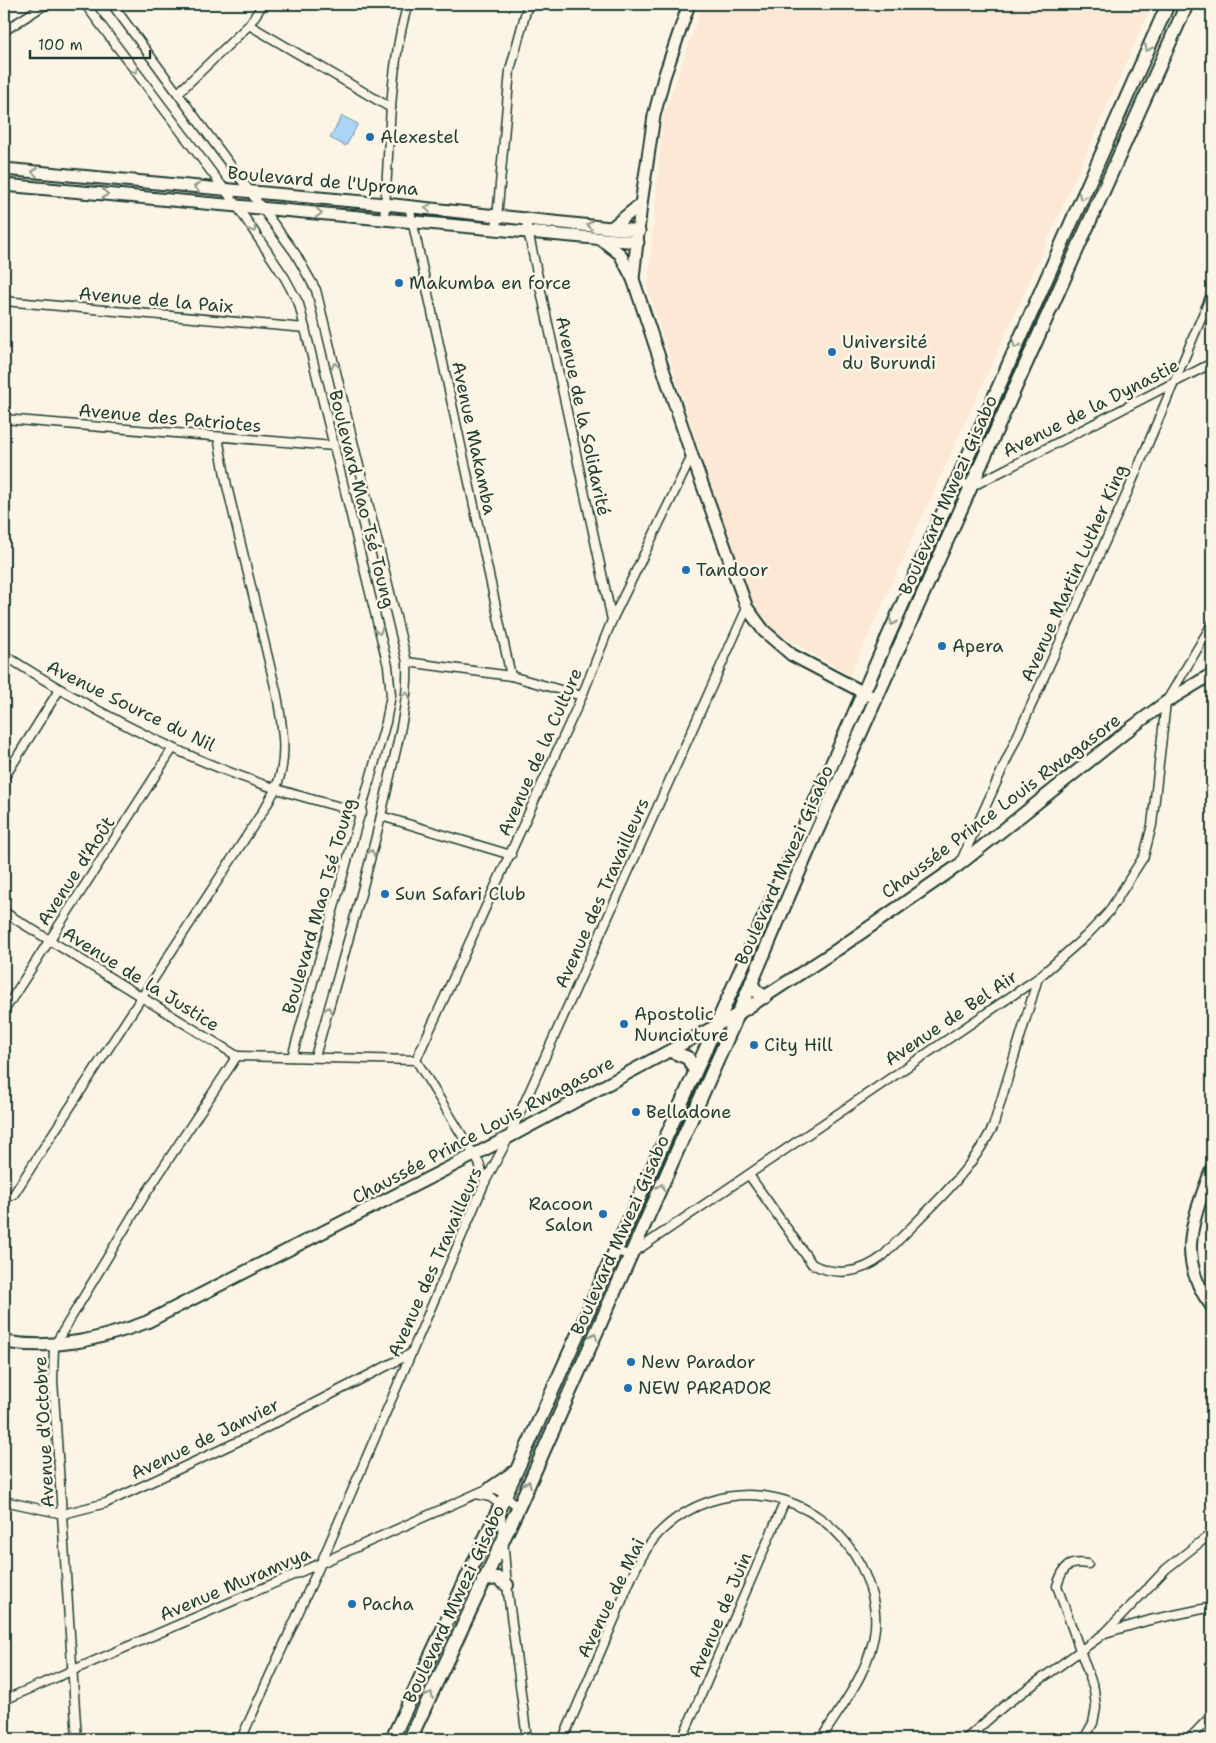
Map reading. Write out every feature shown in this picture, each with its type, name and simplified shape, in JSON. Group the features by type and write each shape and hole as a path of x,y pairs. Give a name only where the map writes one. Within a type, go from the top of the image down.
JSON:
{"main road":[{"name":"Boulevard Mwezi Gisabo","path":"392,1739 516,1472 1168,4"},
{"name":"Boulevard Mwezi Gisabo","path":"410,1739 518,1508 738,1014 811,844 1187,4"},
{"path":"1047,276 1062,284"},
{"path":"797,838 811,844"},
{"path":"751,984 756,991 765,997"},
{"path":"671,1051 688,1058 695,1071"},
{"path":"491,1488 516,1472"},
{"path":"483,1580 497,1578 507,1584"}],"street":[{"path":"4,31 46,4"},
{"name":"Boulevard Mao Tsé Toung","path":"85,4 226,190 292,290 305,328 390,682 391,695 386,722 292,1057"},
{"name":"Boulevard Mao Tsé Toung","path":"112,4 248,192 295,253 316,290 407,662 407,695 404,714 381,816 315,1057"},
{"path":"178,93 249,25 262,4"},
{"path":"384,219 392,108 402,28 408,4"},
{"path":"496,230 510,70 528,4"},
{"path":"633,279 641,204 656,107 689,4"},
{"path":"249,25 392,108"},
{"name":"Boulevard de l'Uprona","path":"4,169 497,215 612,228 638,236"},
{"name":"Boulevard de l'Uprona","path":"4,185 412,221 602,240 638,236"},
{"path":"612,228 641,204"},
{"name":"Avenue Makamba","path":"409,206 511,676"},
{"name":"Avenue de la Solidarité","path":"525,218 612,620"},
{"path":"602,240 620,254 633,279 692,456 747,608 764,631 792,655 877,699"},
{"name":"Avenue Martin Luther King","path":"959,865 1128,491 1212,293"},
{"name":"Avenue de la Paix","path":"4,302 305,328"},
{"name":"Avenue de la Dynastie","path":"971,487 1212,363"},
{"name":"Avenue des Patriotes","path":"4,419 334,446"},
{"path":"4,1199 14,1194 276,788 282,770 283,752 277,695 227,486 218,437"},
{"name":"Avenue de la Culture","path":"416,1060 582,696 612,620 692,456"},
{"path":"957,480 971,487"},
{"name":"Avenue des Travailleurs","path":"241,1739 321,1563 485,1182 509,1137 747,608"},
{"path":"1166,702 1212,624"},
{"name":"Avenue Source du Nil","path":"4,655 59,690 173,748 276,788 362,813"},
{"path":"407,662 511,676 582,696"},
{"name":"Chaussée Prince Louis Rwagasore","path":"4,1342 54,1346 116,1334 147,1322 509,1137 714,1028 838,949 959,865 1166,702 1212,674"},
{"path":"4,778 59,690"},
{"name":"Avenue de Bel Air","path":"630,1255 1038,978 1087,935 1108,913 1144,856 1152,825 1166,702"},
{"name":"Avenue d'Août","path":"4,1011 173,748"},
{"path":"381,816 510,855"},
{"name":"Avenue de la Justice","path":"4,912 140,998 237,1056"},
{"path":"749,1175 812,1264 822,1270 838,1272 856,1271 870,1266 882,1256 958,1177 984,1144 995,1118 1038,978"},
{"path":"237,1056 416,1060 484,1172 485,1182"},
{"name":"Avenue d'Octobre","path":"77,1739 53,1380 54,1346 145,1195 237,1056"},
{"path":"1212,1168 1192,1229 1190,1253 1193,1274 1212,1306"},
{"path":"614,1251 630,1255"},
{"name":"Avenue de Janvier","path":"4,1501 63,1514 106,1503 256,1433 410,1354"},
{"path":"491,1488 502,1499 518,1508"},
{"name":"Avenue Muramvya","path":"4,1700 491,1488"},
{"path":"476,1494 502,1499"},
{"name":"Avenue de Mai","path":"563,1739 645,1552 657,1536 686,1512 721,1498 744,1495 767,1496 785,1501 822,1518 833,1527 853,1552 866,1576 874,1605 875,1627 871,1650 862,1672 821,1739"},
{"path":"502,1499 507,1584 526,1739"},
{"name":"Avenue de Juin","path":"682,1739 785,1501"},
{"path":"966,1739 1005,1705 1106,1633 1166,1568 1212,1533"},
{"path":"1084,1739 1093,1723 1096,1699 1066,1607 1057,1586 1062,1572 1068,1565 1075,1562 1088,1564"},
{"path":"1106,1633 1150,1620 1212,1607"},
{"path":"1190,1739 1212,1715"}],"shaded area":[{"name":"Université du Burundi","path":"703,4 1152,4 1029,282 850,675 771,629 750,599 736,567 648,289 663,117"}],"water":[{"path":"342,116 358,124 346,146 330,138"}],"place":[{"name":"Alexestel","path":"370,137"},
{"name":"Makumba en force","path":"399,283"},
{"name":"Université du Burundi","path":"832,352"},
{"name":"Tandoor","path":"686,570"},
{"name":"Apera","path":"942,646"},
{"name":"Sun Safari Club","path":"385,894"},
{"name":"Apostolic Nunciature","path":"624,1024"},
{"name":"City Hill","path":"754,1045"},
{"name":"Belladone","path":"636,1112"},
{"name":"Racoon Salon","path":"603,1214"},
{"name":"New Parador","path":"631,1362"},
{"name":"NEW PARADOR","path":"628,1388"},
{"name":"Pacha","path":"352,1604"}]}
